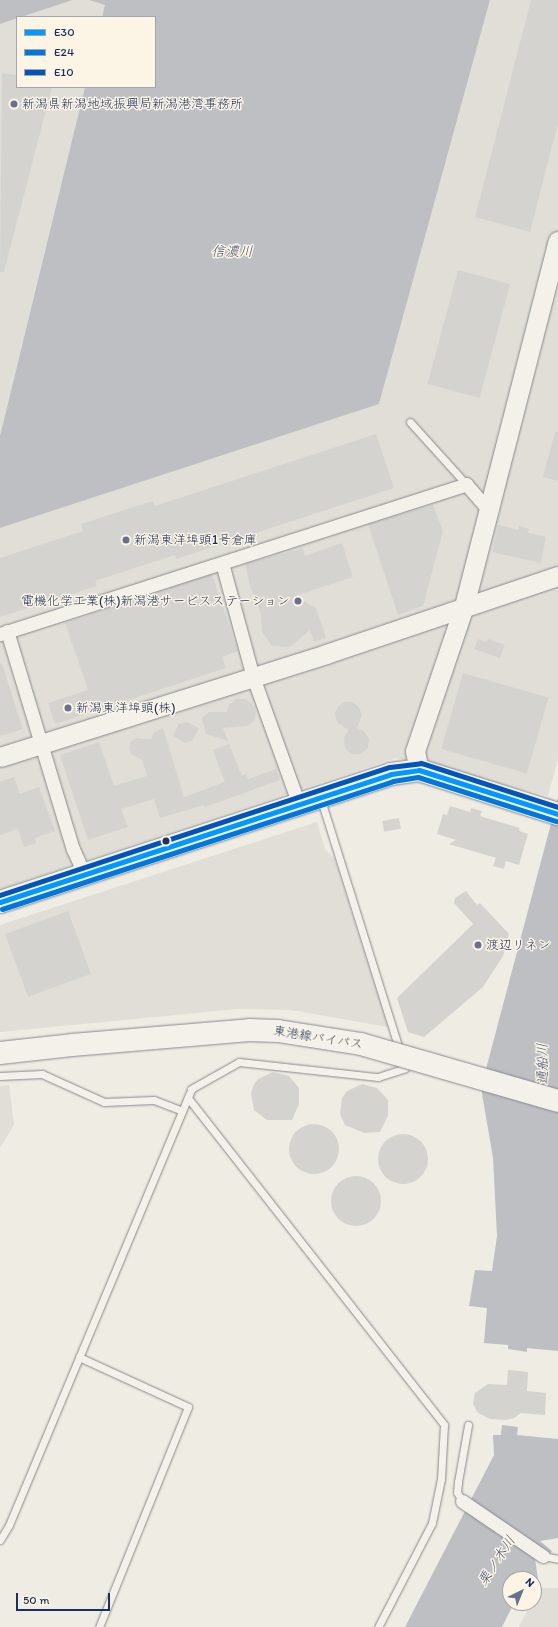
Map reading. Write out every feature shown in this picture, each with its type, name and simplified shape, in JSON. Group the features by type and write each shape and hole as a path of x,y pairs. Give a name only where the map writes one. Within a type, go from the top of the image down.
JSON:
{"highway":[{"path":"0,902 299,806 391,774 419,770 551,812"},
{"name":"東港線バイパス","path":"0,1043 246,1020 303,1021 364,1030 558,1086"},
{"name":"東港線バイパス","path":"0,1053 95,1043 249,1030 278,1031 361,1044 558,1101"}],"street":[{"path":"419,770 415,751 464,606 490,512 558,241"},
{"path":"84,874 73,849 42,743 3,633 466,484 490,512"},
{"path":"222,563 253,677 299,806"},
{"path":"0,757 253,677 558,576"},
{"path":"462,1501 543,1556"}],"lane":[{"path":"410,422 466,484"},
{"path":"0,1540 9,1524 191,1089 239,1062 378,1077 405,1068 320,798"},
{"path":"0,1076 42,1074 104,1102 154,1100 182,1111"},
{"path":"188,1098 444,1424 441,1478 432,1523 378,1627"},
{"path":"79,1357 188,1407 99,1627"},
{"path":"462,1501 457,1492 468,1424"},
{"path":"543,1556 558,1559"}],"shaded area":[{"path":"73,0 89,0 105,5 102,16 25,16"},
{"path":"490,0 558,0 558,759 548,796 396,758 0,889 0,528 379,404"},
{"path":"16,19 16,88 85,88 0,436 0,24"},
{"path":"317,822 325,849 335,859 388,1027 291,1010 238,1009 0,1032 0,925"},
{"path":"9,1085 14,1125 0,1148 0,1086"},
{"path":"542,1588 558,1588 558,1627 519,1627 527,1611 542,1611"}],"water":[{"path":"0,0 73,0 24,16 16,16 16,19 0,24"},
{"name":"信濃川","path":"89,0 490,0 379,404 0,528 0,436 85,88 156,88 156,16 102,16 105,5"},
{"name":"通船川","path":"558,797 558,1351 527,1348 527,1352 508,1349 508,1345 484,1343 487,1308 469,1306 475,1270 492,1271 497,1236 493,1158 481,1088"},
{"name":"栗ノ木川","path":"502,1425 518,1427 517,1435 558,1439 558,1538 540,1541 552,1551 544,1560 535,1558 537,1571 502,1571 502,1611 510,1611 502,1627 405,1627 494,1455 493,1435 501,1435"}],"building":[{"path":"531,0 558,0 558,123 530,232 475,217"},
{"path":"2,73 16,75 16,88 52,88 4,272 0,272"},
{"path":"458,270 510,284 480,398 427,384"},
{"path":"555,432 558,432 558,481 543,477"},
{"path":"376,434 394,488 176,559 175,555 95,581 97,586 0,617 0,558 83,531 81,524 153,501 155,506"},
{"path":"433,505 443,531 423,606 398,615 368,524"},
{"path":"498,525 519,530 519,526 529,529 528,533 546,537 541,563 492,552"},
{"path":"342,543 353,577 295,596 316,608 326,638 314,642 310,630 290,647 272,646 262,632 261,614 250,586 245,564 303,548 305,556"},
{"path":"212,574 238,651 222,657 226,668 55,724 48,703 88,690 65,623"},
{"path":"478,639 487,642 488,639 505,645 500,658 474,649"},
{"path":"2,664 23,729 0,736 0,665"},
{"path":"463,673 549,698 527,773 441,749"},
{"path":"236,699 245,699 252,704 256,712 254,721 247,726 223,728 228,741 206,734 202,718 209,712 227,712 229,705"},
{"path":"345,702 353,702 359,707 362,715 357,728 364,731 369,739 368,748 361,754 351,754 345,748 344,738 348,730 337,722 335,714 338,706"},
{"path":"187,722 199,728 193,740 185,743 173,736 179,724"},
{"path":"163,728 184,797 225,782 213,750 229,744 242,776 246,774 248,779 276,769 280,780 205,807 204,805 160,818 154,799 121,809 128,827 88,840 60,755 99,742 114,786 147,776 142,760 131,754 129,748 131,741 137,738 151,740 153,733"},
{"path":"14,777 20,794 39,787 55,831 35,838 36,843 24,847 18,829 0,835 0,782"},
{"path":"450,806 470,812 471,808 482,811 480,816 520,828 519,831 528,834 519,865 506,861 504,869 493,866 496,858 449,844 456,840 437,834 443,814 447,815"},
{"path":"399,818 401,829 384,832 382,821"},
{"name":"渡辺リネン","path":"466,891 477,905 480,903 509,934 503,956 483,987 424,1037 408,1032 397,998 473,924 454,903 455,898"},
{"path":"68,911 91,974 28,997 5,934"},
{"path":"273,1072 289,1076 299,1088 299,1104 292,1120 267,1120 254,1110 251,1094 253,1086 258,1079"},
{"path":"362,1084 377,1088 388,1100 388,1116 380,1132 364,1133 345,1125 340,1114 342,1098 347,1091"},
{"path":"314,1124 323,1126 334,1135 339,1149 337,1158 328,1169 314,1174 305,1172 294,1163 289,1149 291,1140 300,1129"},
{"path":"403,1134 412,1136 423,1145 428,1159 426,1168 417,1179 403,1184 394,1182 383,1173 378,1159 380,1150 389,1139"},
{"path":"356,1176 365,1178 376,1187 381,1201 379,1210 370,1221 356,1226 347,1224 336,1215 331,1201 333,1192 342,1181"},
{"path":"508,1370 528,1372 527,1391 546,1393 545,1415 521,1413 514,1418 506,1420 490,1419 478,1413 473,1404 475,1393 488,1384 507,1385"}],"transit line":[{"name":"E10","path":"0,895 390,767 421,763 558,807"},
{"name":"E30","path":"0,902 391,774 419,770 558,814"},
{"name":"E24","path":"2,909 393,781 418,777 556,821"}],"place":[{"name":"新潟県新潟地域振興局新潟港湾事務所","path":"14,104"},
{"name":"新潟東洋埠頭1号倉庫","path":"126,540"},
{"name":"電機化学工業(株)新潟港サービスステーション","path":"298,601"},
{"name":"新潟東洋埠頭(株)","path":"68,708"},
{"name":"渡辺リネン","path":"478,945"}]}
